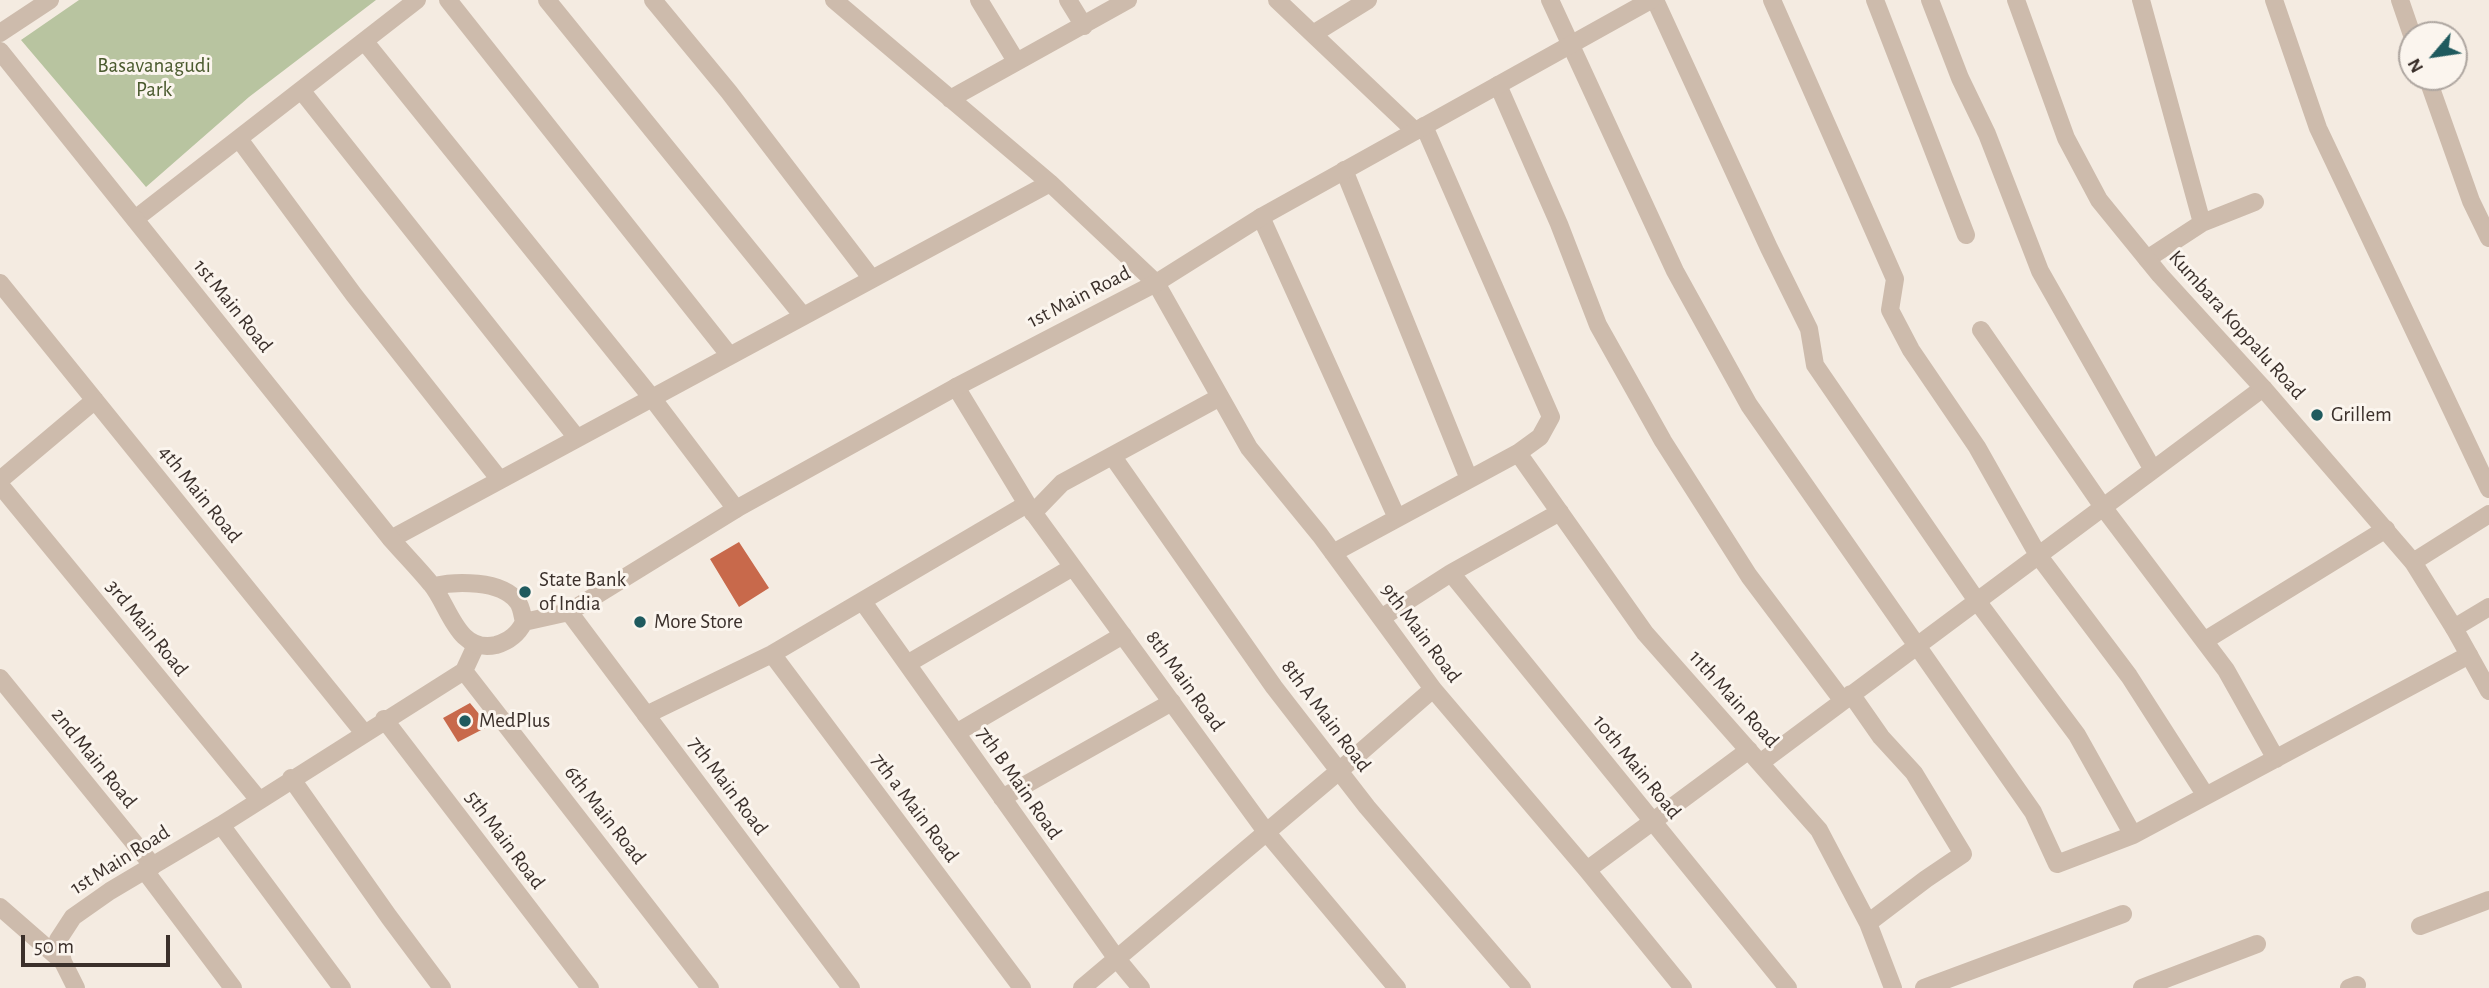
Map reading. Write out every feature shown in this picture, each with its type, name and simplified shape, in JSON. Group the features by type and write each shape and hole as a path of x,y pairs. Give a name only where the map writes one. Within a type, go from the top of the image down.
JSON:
{"street":[{"path":"0,33 50,0"},
{"path":"135,219 417,0"},
{"path":"448,0 730,356"},
{"path":"548,0 803,316"},
{"path":"653,0 729,92 872,279"},
{"name":"9th Main Road","path":"834,0 1050,183 1156,283 1249,448 1333,553 1433,689 1683,988"},
{"path":"979,0 1017,61"},
{"path":"1068,0 1084,26"},
{"path":"950,99 1128,0"},
{"path":"1276,0 1420,128 1551,417 1540,437 1518,453 1333,553"},
{"path":"1313,34 1368,0"},
{"path":"1550,0 1675,271 1749,405 2033,812 2057,864 2133,835 2469,655"},
{"path":"1653,0 1810,329 1815,365 1977,601 2077,735 2133,835"},
{"name":"1st Main Road","path":"524,622 569,612 736,509 956,387 1156,283 1261,217 1653,0"},
{"path":"1772,0 1895,279 1891,310 1911,350 1977,447 2038,555 2130,676 2206,796"},
{"path":"1875,0 1966,235"},
{"path":"1930,0 1960,78 1987,134 2040,271 2153,470"},
{"name":"Kumbara Koppalu Road","path":"2016,0 2066,138 2099,200 2147,259 2413,562 2489,691"},
{"path":"2141,0 2202,223"},
{"path":"2274,0 2318,128 2489,489"},
{"path":"2400,0 2407,21"},
{"path":"365,42 652,398 736,509"},
{"name":"1st Main Road","path":"0,51 391,539 433,586 455,625 476,645"},
{"path":"1498,85 1559,224 1598,325 1663,441 1749,576 1847,697 1914,773 1963,854 1868,923"},
{"path":"301,90 578,438"},
{"path":"2432,91 2471,201 2489,238"},
{"path":"239,139 354,295 500,480"},
{"path":"1344,170 1469,479"},
{"path":"391,539 1050,183"},
{"path":"2147,259 2202,223 2255,202"},
{"path":"1261,217 1397,518"},
{"name":"4th Main Road","path":"0,283 365,733"},
{"path":"1981,330 2103,507 2226,670 2276,759"},
{"name":"8th Main Road","path":"956,387 1030,508 1267,833 1397,988"},
{"path":"1587,870 1652,822 1847,697 2263,388"},
{"path":"646,715 772,654 1030,508 1062,484 1220,397"},
{"path":"0,483 95,400"},
{"name":"11th Main Road","path":"1518,453 1645,633 1819,830 1868,923 1893,988"},
{"name":"8th A Main Road","path":"1113,457 1274,687 1339,771 1522,988"},
{"name":"3rd Main Road","path":"0,483 259,800"},
{"path":"1381,618 1451,573 1560,512"},
{"path":"2413,562 2489,514"},
{"path":"2204,641 2386,529"},
{"path":"907,664 1073,567"},
{"name":"10th Main Road","path":"1451,573 1788,988"},
{"path":"433,586 463,582 499,589 516,599 524,622 519,633 504,643 476,645 464,671"},
{"name":"7th B Main Road","path":"863,602 1117,959 1141,988"},
{"path":"2454,628 2489,607"},
{"name":"7th Main Road","path":"569,612 851,988"},
{"path":"956,733 1123,635"},
{"name":"7th a Main Road","path":"772,654 1022,988"},
{"name":"1st Main Road","path":"76,988 63,962 58,940 73,917 110,891 221,825 384,719 464,671"},
{"name":"6th Main Road","path":"464,671 710,988"},
{"name":"2nd Main Road","path":"0,678 149,869 233,988"},
{"path":"1082,988 1433,689"},
{"path":"1002,798 1172,702"},
{"name":"5th Main Road","path":"384,719 590,988"},
{"path":"291,778 388,917 442,988"},
{"path":"221,825 342,988"},
{"path":"2420,926 2489,901"},
{"path":"0,907 63,962"},
{"path":"1924,988 2123,915"},
{"path":"2142,988 2257,944"}],"green space":[{"name":"Basavanagudi Park","path":"79,0 376,0 249,97 146,187 21,40"}],"building":[{"path":"739,542 769,588 739,607 710,559"},
{"path":"470,703 489,726 458,742 443,718"}],"place":[{"name":"Grillem","path":"2317,415"},
{"name":"State Bank of India","path":"525,592"},
{"name":"More Store","path":"640,622"},
{"name":"MedPlus","path":"465,721"}]}
